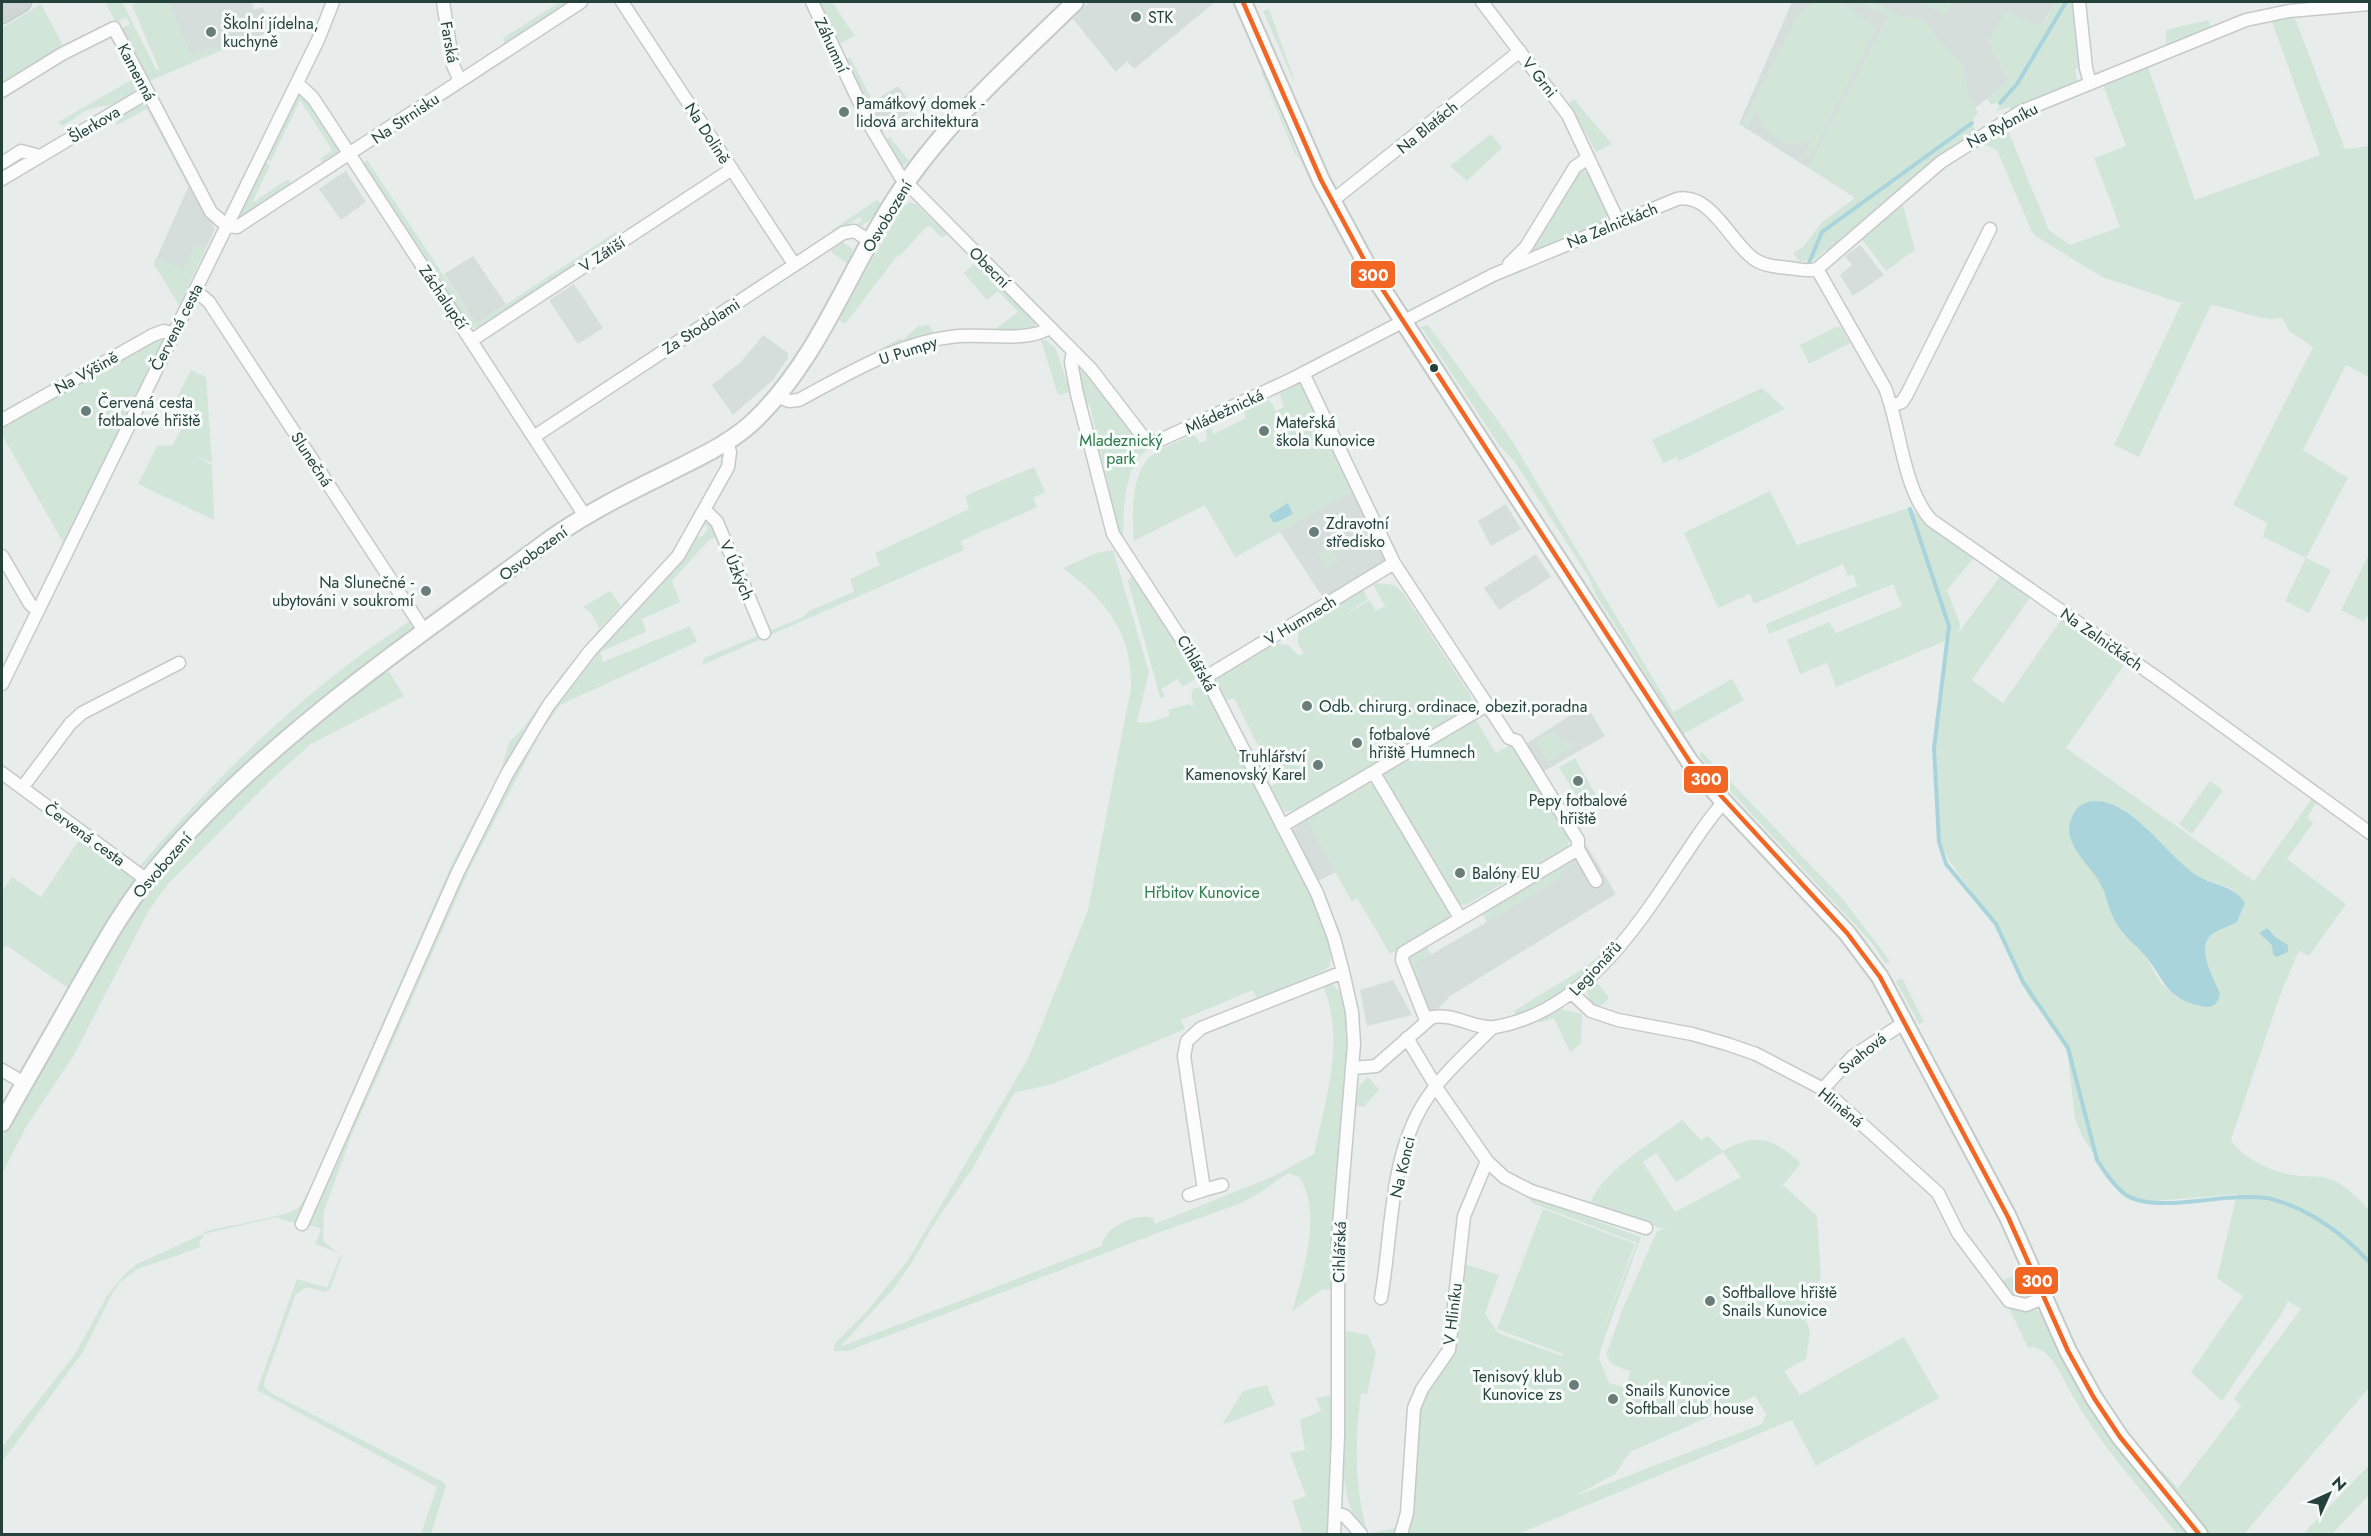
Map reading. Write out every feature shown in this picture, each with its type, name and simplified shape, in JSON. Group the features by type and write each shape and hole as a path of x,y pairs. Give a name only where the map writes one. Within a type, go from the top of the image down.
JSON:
{"main road":[{"path":"2,14 22,2"},
{"name":"Osvobození","path":"2,1123 114,927 147,880 180,843 262,762 330,705 425,632 585,516 727,442 750,425 776,396 831,315 870,241 906,183 962,114 1075,2"},
{"path":"1243,2 1332,201 1368,267 1679,746 1724,802 1858,947 1880,977 2008,1217 2044,1298 2094,1398 2154,1479 2199,1534"}],"street":[{"name":"Červená cesta","path":"2,684 172,333 318,40 333,2"},
{"name":"Farská","path":"443,2 453,65 460,81"},
{"name":"Na Strnisku","path":"227,226 232,228 243,224 581,2"},
{"name":"Na Dolině","path":"622,2 794,264"},
{"name":"Záhumní","path":"812,2 872,129 906,183"},
{"name":"V Grni","path":"1482,2 1568,115 1618,221"},
{"path":"2079,2 2086,68 2090,83"},
{"name":"Na Rybníku","path":"1809,270 1954,152 2020,112 2090,83 2150,62 2224,27 2272,13 2370,4"},
{"name":"Kamenná","path":"2,91 62,54 114,28 211,212 227,226"},
{"name":"Na Blatách","path":"1332,201 1520,51"},
{"name":"Záchalupčí","path":"297,83 313,98 472,339 585,516"},
{"name":"Šlerkova","path":"2,179 148,92"},
{"name":"Šlerkova","path":"2,163 21,151 40,156"},
{"path":"1493,276 1520,254 1575,167 1588,158"},
{"name":"V Zátiší","path":"472,339 732,169"},
{"name":"Obecní","path":"906,183 1073,352"},
{"name":"Na Zelničkách","path":"1404,323 1493,276 1618,221 1677,199 1691,198 1703,205 1753,258 1768,265 1809,270 1875,369 1892,406 1916,498 1931,520 2160,680 2370,832"},
{"name":"Za Stodolami","path":"535,436 846,232 854,231 870,241"},
{"path":"1892,406 1902,402 1909,390 1983,235"},
{"name":"Slunečná","path":"195,290 209,302 425,632"},
{"name":"Mládežnická","path":"1073,352 1086,364 1140,433 1151,442 1160,442 1404,323"},
{"name":"U Pumpy","path":"776,396 789,401 799,400 864,364 926,342 959,336 1033,335 1049,327"},
{"name":"Na Výšině","path":"2,420 153,335 164,332 172,333"},
{"name":"Cihlářská","path":"1073,352 1071,362 1077,394 1113,534 1206,677 1325,912 1343,972 1353,1023 1353,1068 1338,1238 1334,1534"},
{"path":"1303,373 1394,563 1486,705 1509,738 1517,741 1578,840 1578,849 1596,881"},
{"path":"302,1224 458,874 507,774 569,678 590,651 672,564 728,467 730,452 727,442"},
{"name":"V Úzkých","path":"705,510 717,522 764,633"},
{"path":"2,556 30,604 37,610"},
{"name":"V Humnech","path":"1206,677 1394,563"},
{"path":"22,788 70,724 82,713 180,663"},
{"path":"1282,826 1486,705"},
{"name":"Červená cesta","path":"2,773 147,880"},
{"path":"1374,773 1460,918"},
{"name":"Legionářů","path":"1492,1028 1548,1009 1573,994 1611,954 1652,902 1724,802"},
{"path":"1426,1020 1402,955 1578,849"},
{"path":"1204,1190 1185,1060 1186,1041 1201,1028 1332,974 1343,972"},
{"name":"Hliněná","path":"1573,994 1591,1011 1728,1044 1756,1054 1822,1089 1938,1193 1958,1233 2009,1301 2026,1305 2044,1298"},
{"path":"1353,1068 1375,1066 1426,1020 1435,1016 1447,1016 1492,1028"},
{"name":"Svahová","path":"1822,1089 1852,1058 1905,1022"},
{"name":"Na Konci","path":"1381,1298 1403,1150 1416,1117 1436,1086 1492,1028"},
{"path":"1407,1038 1436,1086 1487,1161 1504,1177 1524,1189 1646,1228"},
{"path":"2,1070 24,1083"},
{"name":"V Hliníku","path":"1401,1534 1407,1514 1414,1408 1422,1389 1449,1350 1464,1216 1487,1161"},
{"path":"1189,1195 1222,1185"},
{"path":"1335,1512 1345,1516 1361,1534"}],"shaded area":[{"path":"169,2 252,2 254,10 263,7 272,31 227,48 226,45 191,56"},
{"path":"1089,2 1215,2 1134,69 1127,61 1116,72 1073,19"},
{"path":"1792,2 2056,2 2004,86 1856,198 1739,124"},
{"path":"898,86 915,108 881,133 866,106"},
{"path":"346,171 366,202 341,220 319,189"},
{"path":"190,183 215,229 179,305 154,264"},
{"path":"1860,245 1884,275 1853,296 1840,275 1852,265 1845,256"},
{"path":"473,256 506,304 476,324 444,274"},
{"path":"574,284 603,328 578,344 549,300"},
{"path":"763,335 788,353 788,358 773,380 733,415 712,385 742,361"},
{"path":"1309,396 1389,562 1324,599 1280,532 1235,557 1205,505 1275,412"},
{"path":"1506,504 1521,529 1491,546 1478,521"},
{"path":"1536,554 1551,577 1499,610 1484,588"},
{"path":"1586,705 1605,736 1543,772 1526,744"},
{"path":"1310,817 1339,871 1318,881 1292,830"},
{"path":"1587,846 1616,894 1450,996 1438,1009 1432,1012 1428,1010 1406,959 1432,954 1487,922 1481,910"},
{"path":"1393,980 1412,1015 1367,1026 1360,990"}],"green space":[{"path":"105,2 122,2 156,69 159,69 132,5 140,2 169,2 191,55 226,44 227,48 147,82 120,29 130,24 126,17 116,23"},
{"path":"560,2 574,2 505,47 503,38"},
{"path":"818,2 832,2 855,36 837,45"},
{"path":"1819,2 1846,6 1877,28 1810,158 1804,155 1811,140 1792,143 1777,139 1756,113 1749,126 1743,123 1796,18 1808,6"},
{"path":"1860,2 1873,2 1901,16 1923,19 1933,29 1931,32 1963,65 1970,100 1978,112 1972,122 1976,131 1916,175 1828,253 1825,250 1816,259 1800,262 1793,253 1803,247 1822,222 1855,198 1808,167 1888,16"},
{"path":"1918,2 1952,2 1945,15"},
{"path":"2056,2 2077,2 2082,63 2075,70 2078,83 2011,111 2009,107 1996,111 2000,105 1998,102 1991,105 1987,99 2008,81 1988,41 2004,13 2008,12 2033,24 2044,23"},
{"path":"41,4 64,47 2,85 2,28"},
{"path":"1269,9 1292,73 1294,82 1263,11"},
{"path":"2294,16 2345,149 2370,146 2369,377 2346,365 2303,450 2348,478 2306,558 2263,537 2267,523 2233,505 2313,347 2289,331 2282,318 2264,318 2211,305 2139,457 2114,445 2181,304 2184,304 2102,277 2037,237 2032,232 1997,150 1983,144 1982,140 2006,126 2049,230 2070,245 2120,227 2094,158 2126,146 2103,85 2148,67 2195,200 2320,155 2271,19"},
{"path":"2208,20 2211,27 2166,48 2166,30"},
{"path":"850,57 873,102 867,105 844,60"},
{"path":"1264,70 1266,81 1298,155 1303,158 1319,193 1317,194 1300,159 1295,154 1261,72"},
{"path":"136,79 135,88 126,100 88,110 63,126 58,122"},
{"path":"297,95 306,97 340,148 338,157 324,166 320,159 332,150 300,100 271,161 264,158"},
{"path":"1574,99 1612,144 1596,152 1569,103"},
{"path":"138,103 151,107 190,183 188,186 147,109 117,125 113,117"},
{"path":"1491,134 1502,148 1467,181 1450,166"},
{"path":"890,137 909,161 902,167 885,140"},
{"path":"367,160 476,324 616,232 619,237 482,327 471,328 362,164"},
{"path":"263,161 270,165 252,203 288,179 293,186 243,216 239,212"},
{"path":"1580,170 1589,173 1608,215 1604,223 1535,252 1532,247"},
{"path":"877,200 881,203 870,220 860,227 857,224 862,220 860,217 834,233 832,230"},
{"path":"910,202 917,205 947,234 942,238 930,226 925,228 900,256 898,255 845,324 839,320 901,208"},
{"path":"1903,205 1915,250 1886,271 1862,239"},
{"path":"842,242 853,249 848,264 830,251"},
{"path":"195,244 206,249 179,305 154,264 156,257 183,269"},
{"path":"976,262 1036,321 1034,327 993,331 1018,312 998,291 987,300 964,273"},
{"path":"929,325 935,336 877,355 875,352 901,338 903,340 918,326"},
{"path":"1428,325 1511,439 1673,712 1732,679 1744,700 1683,734 1596,595 1588,576 1514,461 1499,445 1421,327"},
{"path":"1836,327 1841,327 1850,343 1809,364 1800,345"},
{"path":"160,338 164,343 64,544 2,435 2,426"},
{"path":"1041,340 1046,340 1056,349 1070,392 1058,395"},
{"name":"Mladeznický park","path":"1084,369 1143,443 1151,447 1135,465 1130,477 1125,503 1123,540 1106,490 1109,489 1090,406 1084,402 1079,374"},
{"path":"191,370 206,377 212,463 192,454 212,465 214,520 138,484 157,446 173,445 192,407 176,399"},
{"path":"1300,380 1353,491 1235,557 1205,505 1134,541 1133,508 1136,484 1145,463 1152,455 1186,438 1185,435 1189,433 1195,436 1200,443 1207,440 1206,431 1209,424 1214,434 1246,418 1242,408 1264,398 1270,401 1276,411 1284,407 1280,395 1283,389"},
{"path":"1762,388 1785,409 1679,461 1677,457 1663,463 1652,440"},
{"path":"1034,467 1045,492 1033,498 1037,507 961,541 964,550 702,665 704,658 803,617 809,611 854,592 850,579 880,565 875,553 969,509 965,496"},
{"path":"1770,491 1797,545 1908,508 1976,555 1947,590 1960,624 1959,632 2002,574 2032,595 1972,680 2003,703 2063,617 2127,661 2066,748 2254,881 2313,797 2317,801 2307,818 2313,823 2287,859 2346,904 2309,956 2299,951 2282,990 2231,1140 2249,1158 2266,1167 2297,1176 2320,1177 2335,1181 2351,1192 2369,1210 2369,1388 2244,1534 2208,1534 2157,1473 2161,1470 2178,1488 2241,1406 2234,1398 2301,1309 2288,1301 2222,1401 2191,1372 2243,1296 2217,1278 2237,1194 2143,1202 2128,1196 2109,1177 2082,1136 2075,1118 2067,1048 2052,1022 2030,999 1996,925 1950,862 1939,842 1935,719 1941,708 1947,640 1836,687 1827,663 1800,674 1787,640 1829,622 1836,633 1902,606 1893,584 1769,634 1766,624 1857,586 1853,574 1848,576 1843,564 1754,604 1750,594 1718,608 1684,533","holes":["2121,808 2141,823 2177,862 2201,878 2232,889 2245,903 2237,922 2220,929 2207,941 2206,956 2220,993 2209,1008 2177,998 2161,983 2145,956 2123,934 2100,883 2075,848"]},
{"path":"711,522 719,535 708,541 672,581 680,602 642,619 646,632 600,652 603,662 690,626 697,642 560,705 541,732 471,866 352,1134 324,1211 323,1241 338,1253 315,1244 321,1229 278,1217 203,1234 282,1215 300,1206 310,1188 454,859 500,773 509,742 524,727 559,678 600,629 591,613 583,607 610,591 621,606 600,628 608,637 683,557 696,537 703,536 708,527 703,524"},
{"path":"1329,545 1338,561 1326,568 1317,553"},
{"name":"Hřbitov Kunovice","path":"1113,550 1149,672 1137,722 1147,723 1170,716 1168,710 1189,704 1194,705 1191,696 1193,689 1207,688 1321,916 1331,947 1330,966 1257,999 1253,990 1181,1020 1185,1029 1176,1033 1052,1084 1014,1093 974,1166 934,1224 914,1259 894,1288 840,1347 1102,1246 1104,1239 1114,1227 1130,1219 1153,1218 1155,1224 1272,1177 1314,1154 1331,1070 1333,1027 1330,1007 1323,986 1331,983 1342,994 1349,1030 1348,1082 1331,1290 1323,1289 1292,1311 1309,1243 1310,1207 1299,1177 1288,1173 1239,1204 848,1351 834,1351 834,1344 868,1310 908,1260 1028,1059 1088,910 1131,688 1130,668 1127,650 1114,619 1092,593 1063,568 1096,553"},
{"path":"2369,554 2369,613 2364,622 2341,610"},
{"path":"2306,558 2331,570 2309,613 2285,601"},
{"path":"1131,577 1135,577 1197,670 1194,680 1182,687 1178,679 1161,689 1165,697 1163,698 1160,697 1128,581"},
{"path":"1377,583 1394,585 1404,594 1471,696 1471,703 1466,709 1300,809 1285,812 1269,787 1277,783 1234,698 1226,701 1217,680 1219,674 1270,642 1288,645 1299,656 1304,653 1298,644 1298,629 1362,588 1368,599 1343,616 1370,600 1376,611 1385,606 1373,585"},
{"path":"410,621 413,627 299,715 209,797 141,869 139,867 200,799 265,734 335,675"},
{"path":"388,670 404,696 311,744 272,779 169,883 149,910 74,1055 26,1127 2,1174 2,1138 22,1105 22,1098 134,909 163,871 260,772"},
{"path":"1474,717 1496,753 1514,743 1570,839 1568,846 1466,905 1459,904 1452,896 1382,777 1383,772"},
{"path":"1554,730 1562,742 1568,739 1573,746 1548,762 1536,742"},
{"path":"1702,752 1841,897 1890,961 1886,964 1871,942 1707,766 1699,754"},
{"name":"Pepy fotbalové hřiště","path":"1575,758 1596,795 1581,804 1559,767"},
{"path":"2210,781 2223,790 2192,834 2179,824"},
{"path":"1367,783 1377,786 1451,911 1448,921 1390,954 1357,898 1352,902 1308,822 1301,825 1299,823"},
{"path":"81,837 135,878 68,988 6,945 2,951 2,891 12,877 41,897"},
{"path":"1568,861 1571,864 1560,872 1563,877 1488,921 1481,910"},
{"path":"1425,944 1431,954 1415,964 1420,974 1414,978 1406,959"},
{"path":"1604,952 1590,973 1567,991 1516,1015 1514,1011 1584,968"},
{"path":"1902,978 1924,1022 1919,1024 1896,981"},
{"path":"1595,979 1609,998 1598,1009 1589,1002 1587,990"},
{"path":"1561,1009 1582,1014 1581,1044 1570,1052 1554,1018 1539,1023 1538,1018"},
{"path":"1368,1077 1379,1090 1364,1107 1356,1105 1359,1086"},
{"path":"1682,1120 1701,1140 1708,1136 1723,1151 1745,1141 1764,1140 1773,1143 1801,1163 1783,1185 1817,1216 1821,1276 1805,1323 1808,1324 1810,1333 1806,1359 1784,1371 1800,1395 1904,1337 1939,1398 1816,1466 1792,1420 1518,1534 1404,1534 1422,1403 1457,1327 1465,1264 1499,1275 1485,1313 1498,1333 1562,1356 1563,1354 1497,1329 1543,1209 1635,1244 1597,1344 1637,1243 1532,1203 1528,1196 1641,1237 1599,1358 1609,1383 1626,1388 1630,1371 1613,1365 1606,1355 1623,1308 1657,1231 1668,1227 1661,1228 1590,1206 1603,1182 1615,1170","holes":["1723,1152 1741,1177 1675,1212 1643,1162 1656,1153 1676,1182","1755,1396 1766,1414 1762,1424 1573,1497 1615,1474 1630,1452"]},
{"path":"203,1234 203,1239 199,1240 201,1247 138,1269 120,1282 83,1352 2,1462 2,1447 75,1354 107,1296 124,1275 137,1264"},
{"path":"341,1255 330,1289 325,1292 307,1287 296,1294 264,1382 265,1388 443,1482 446,1486 431,1534 421,1534 437,1487 257,1390 297,1279 327,1288"},
{"path":"2024,1272 2030,1286 2029,1296 2027,1299 2011,1297 1998,1282"},
{"path":"2008,1306 2036,1310 2044,1315 2191,1534 2177,1534 2120,1465 2081,1410 2052,1359 2041,1350 2034,1347 2028,1348"},
{"path":"1344,1332 1368,1335 1376,1353 1367,1394 1361,1393 1358,1429 1358,1482 1368,1534 1365,1534 1356,1520 1350,1506 1344,1475"},
{"path":"1267,1385 1275,1405 1222,1425 1243,1391"},
{"path":"1332,1395 1329,1534 1303,1534 1292,1501 1306,1496 1290,1453 1305,1450 1300,1420 1321,1411 1316,1398"},
{"path":"2369,1465 2369,1495 2332,1534 2303,1534"},
{"path":"1398,1527 1396,1534 1368,1534"}],"water":[{"path":"1288,503 1293,514 1273,522 1269,515"},
{"path":"2092,801 2107,803 2135,818 2185,866 2198,876 2230,889 2245,903 2237,922 2214,933 2207,941 2205,948 2208,964 2220,993 2214,1005 2208,1007 2189,1003 2173,994 2146,957 2116,923 2101,885 2078,853 2070,836 2069,827 2075,811 2082,804"},
{"path":"2267,928 2275,937 2288,945 2288,952 2276,957 2273,954 2272,945 2259,933"}],"waterway":[{"path":"2000,103 2017,84 2066,2"},
{"path":"1809,263 1822,232 1972,123"},
{"path":"1910,509 1949,626 1934,748 1939,842 1946,864 1996,924 2023,982 2068,1048 2097,1160 2110,1179 2126,1195 2137,1200 2166,1203 2261,1197 2285,1203 2337,1232 2370,1263"}],"transit line":[{"name":"300","path":"1243,2 1321,180 1368,267 1690,762 1847,933 1880,977 2008,1217 2068,1351 2094,1398 2120,1437 2199,1534"}],"place":[{"name":"STK","path":"1136,17"},
{"name":"Školní jídelna, kuchyně","path":"211,32"},
{"name":"Památkový domek - lidová architektura","path":"844,112"},
{"name":"Červená cesta fotbalové hřiště","path":"86,411"},
{"name":"Mateřská škola Kunovice","path":"1264,431"},
{"name":"Zdravotní středisko","path":"1314,532"},
{"name":"Na Slunečné - ubytováni v soukromí","path":"426,591"},
{"name":"Odb. chirurg. ordinace, obezit.poradna","path":"1307,706"},
{"name":"fotbalové hřiště Humnech","path":"1357,743"},
{"name":"Truhlářství Kamenovský Karel","path":"1318,765"},
{"name":"Pepy fotbalové hřiště","path":"1578,781"},
{"name":"Balóny EU","path":"1460,873"},
{"name":"Softballove hřiště Snails Kunovice","path":"1710,1301"},
{"name":"Tenisový klub Kunovice zs","path":"1574,1385"},
{"name":"Snails Kunovice Softball club house","path":"1613,1399"}]}
